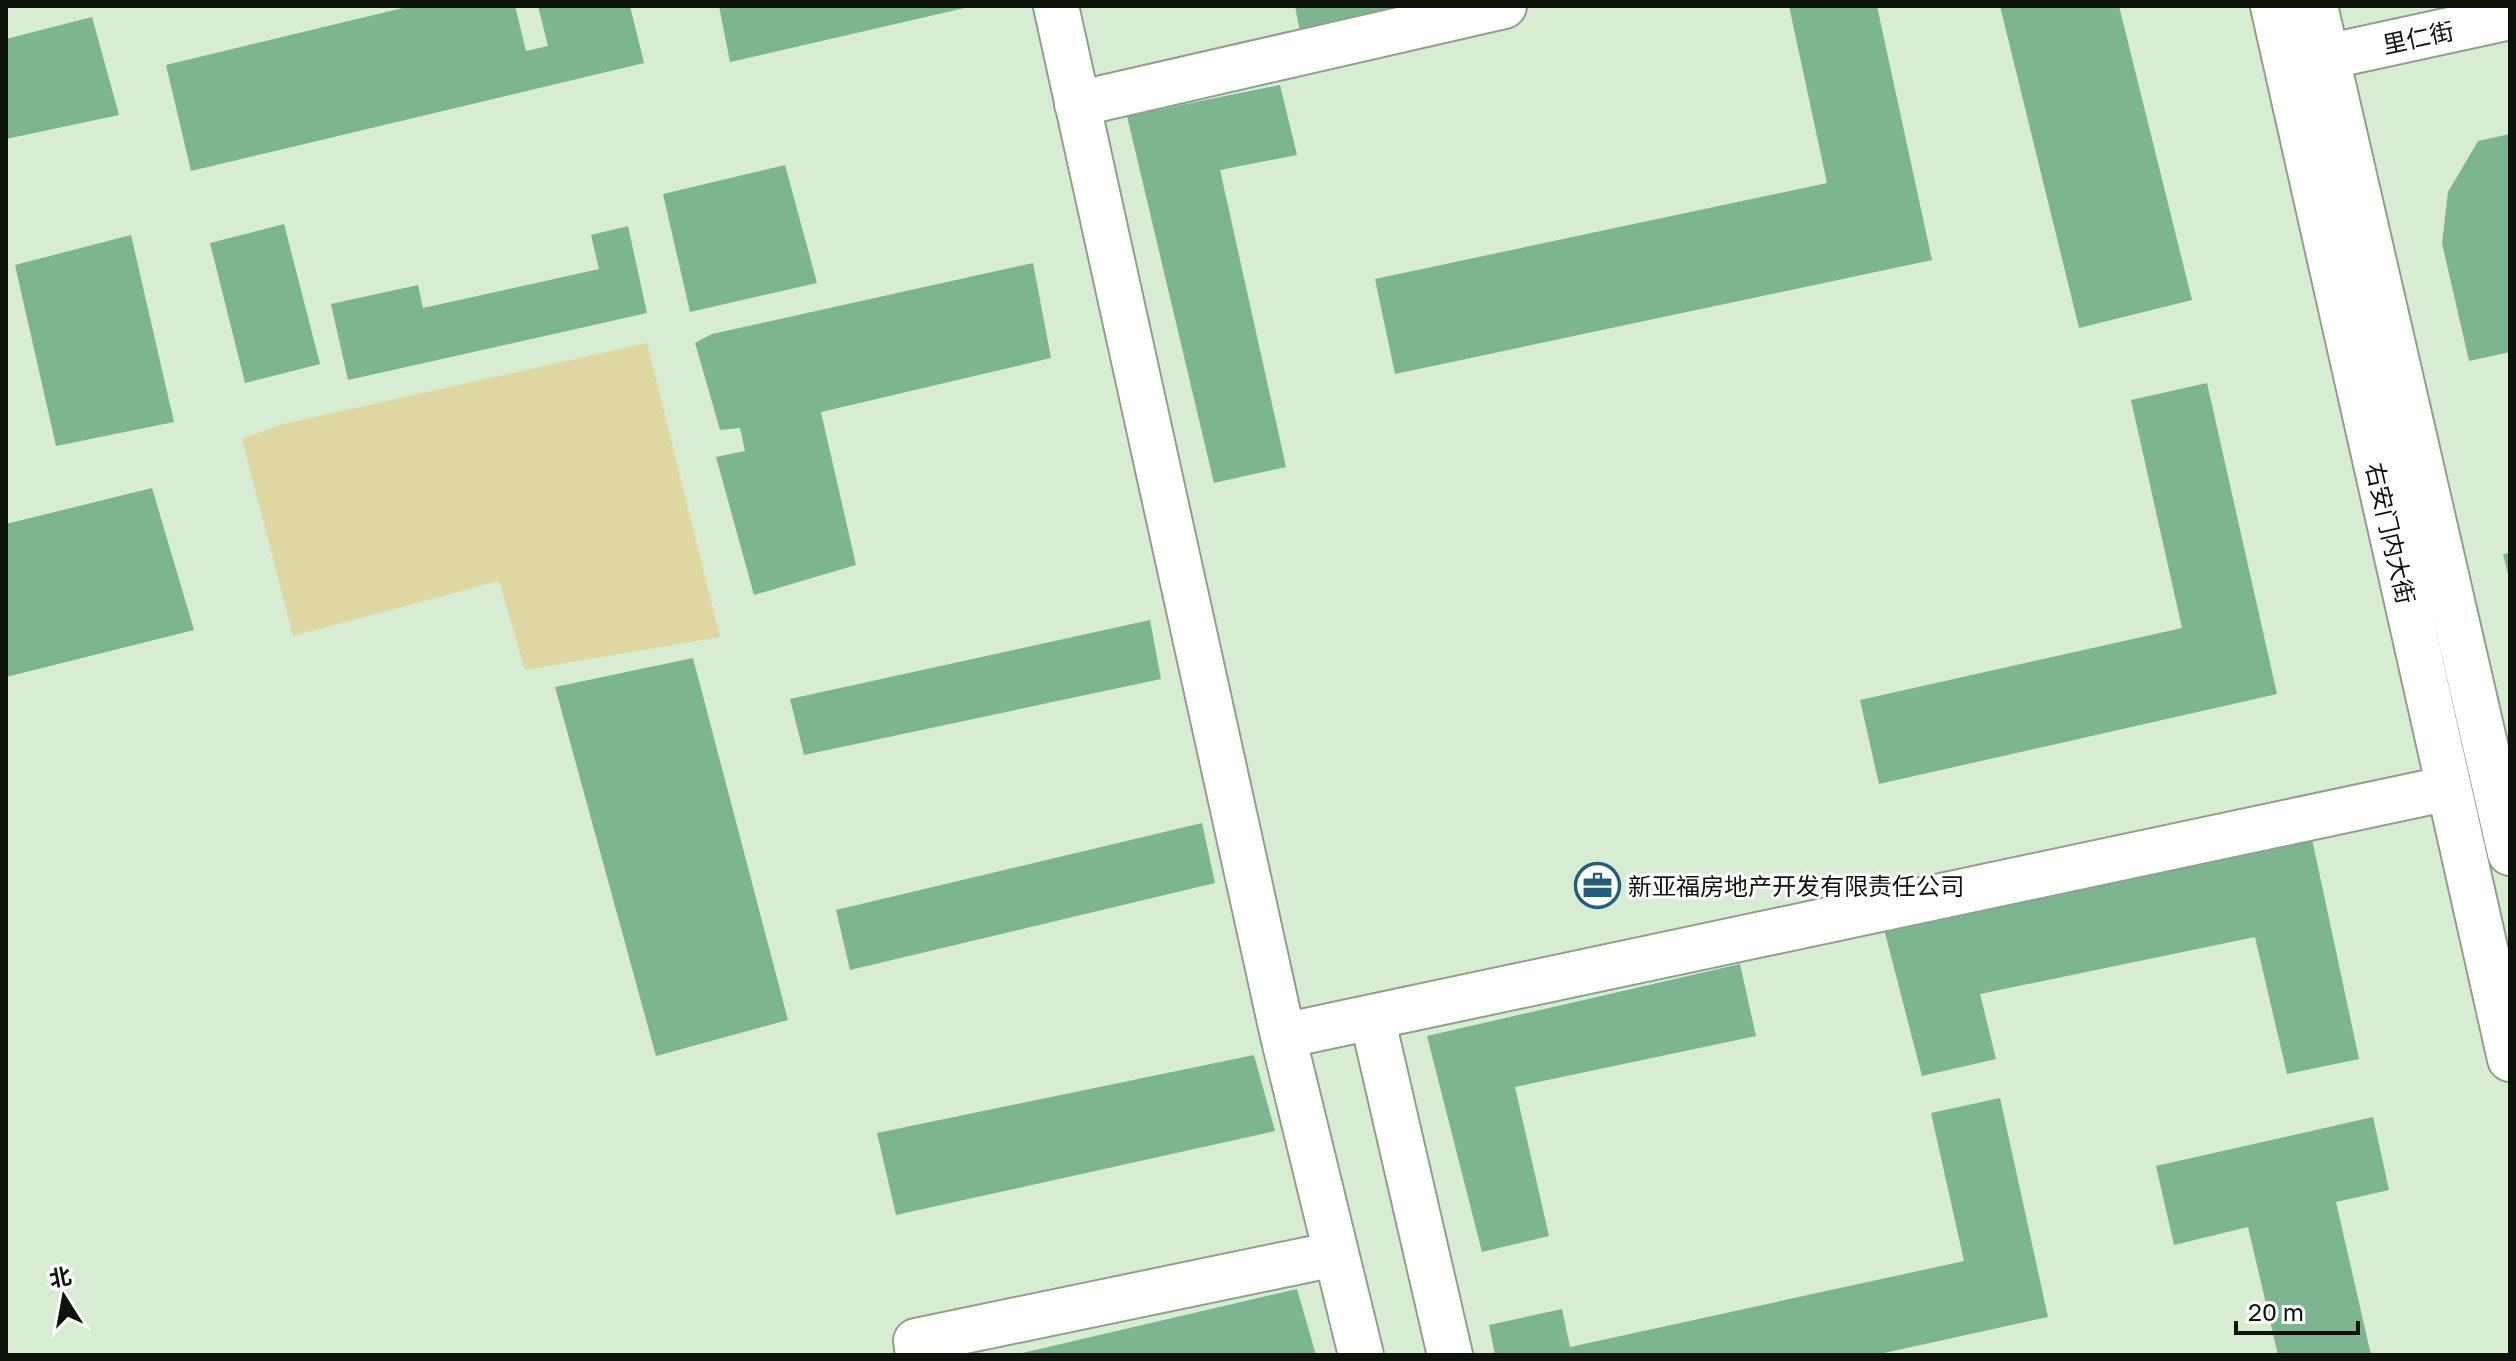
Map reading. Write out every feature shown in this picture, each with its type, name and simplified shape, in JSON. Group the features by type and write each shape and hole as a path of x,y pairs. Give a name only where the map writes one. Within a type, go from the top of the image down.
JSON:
{"street":[{"path":"1056,6 1283,1036 1361,1355"},
{"path":"1077,104 1504,6"},
{"name":"右安门内大街","path":"2273,6 2510,1059"},
{"name":"右安门内大街","path":"2315,6 2510,853"},
{"name":"里仁街","path":"2326,57 2510,17"},
{"path":"1283,1036 2449,788"},
{"path":"1372,1017 1450,1355"},
{"path":"918,1355 916,1341 1335,1254"}],"shaded area":[{"path":"647,343 720,637 525,670 499,581 293,636 242,439 283,424"}],"building":[{"path":"411,6 515,6 526,51 548,46 538,6 630,6 644,63 191,171 166,65"},
{"path":"719,6 969,6 969,7 730,62"},
{"path":"1295,6 1387,6 1390,18 1301,37"},
{"path":"1789,6 1877,6 1932,260 1395,374 1375,279 1827,183"},
{"path":"2000,6 2119,6 2192,300 2079,328"},
{"path":"92,17 119,115 6,139 6,39"},
{"path":"1280,85 1297,155 1220,170 1286,467 1214,483 1127,116"},
{"path":"2510,134 2510,352 2469,361 2442,243 2448,192 2478,141"},
{"path":"785,165 817,283 690,312 663,194"},
{"path":"284,224 320,364 245,383 210,243"},
{"path":"628,226 647,313 348,380 331,304 418,285 423,308 599,269 591,235"},
{"path":"131,235 174,422 56,446 15,265"},
{"path":"1033,263 1051,358 821,412 856,565 754,595 716,457 745,451 740,428 720,430 695,343 712,334"},
{"path":"2207,383 2277,694 1879,784 1860,700 2182,628 2131,400"},
{"path":"152,488 194,630 6,677 6,524"},
{"path":"2510,553 2510,578 2509,578 2503,554"},
{"path":"1150,620 1161,679 804,755 790,699"},
{"path":"693,658 788,1020 656,1056 555,687"},
{"path":"1202,823 1215,883 850,970 836,910"},
{"path":"2312,839 2359,1059 2287,1074 2255,937 1980,994 1996,1059 1922,1076 1884,929"},
{"path":"1740,964 1756,1036 1515,1087 1549,1236 1482,1252 1427,1036"},
{"path":"1254,1055 1275,1131 896,1215 877,1133"},
{"path":"2000,1098 2048,1317 1875,1355 1495,1355 1489,1325 1562,1309 1570,1347 1964,1261 1931,1113"},
{"path":"2373,1117 2389,1190 2336,1202 2371,1355 2278,1355 2248,1227 2174,1245 2156,1166"},
{"path":"1297,1289 1316,1355 1018,1355 1018,1354"}],"place":[{"name":"新亚福房地产开发有限责任公司","path":"1597,885"}]}
